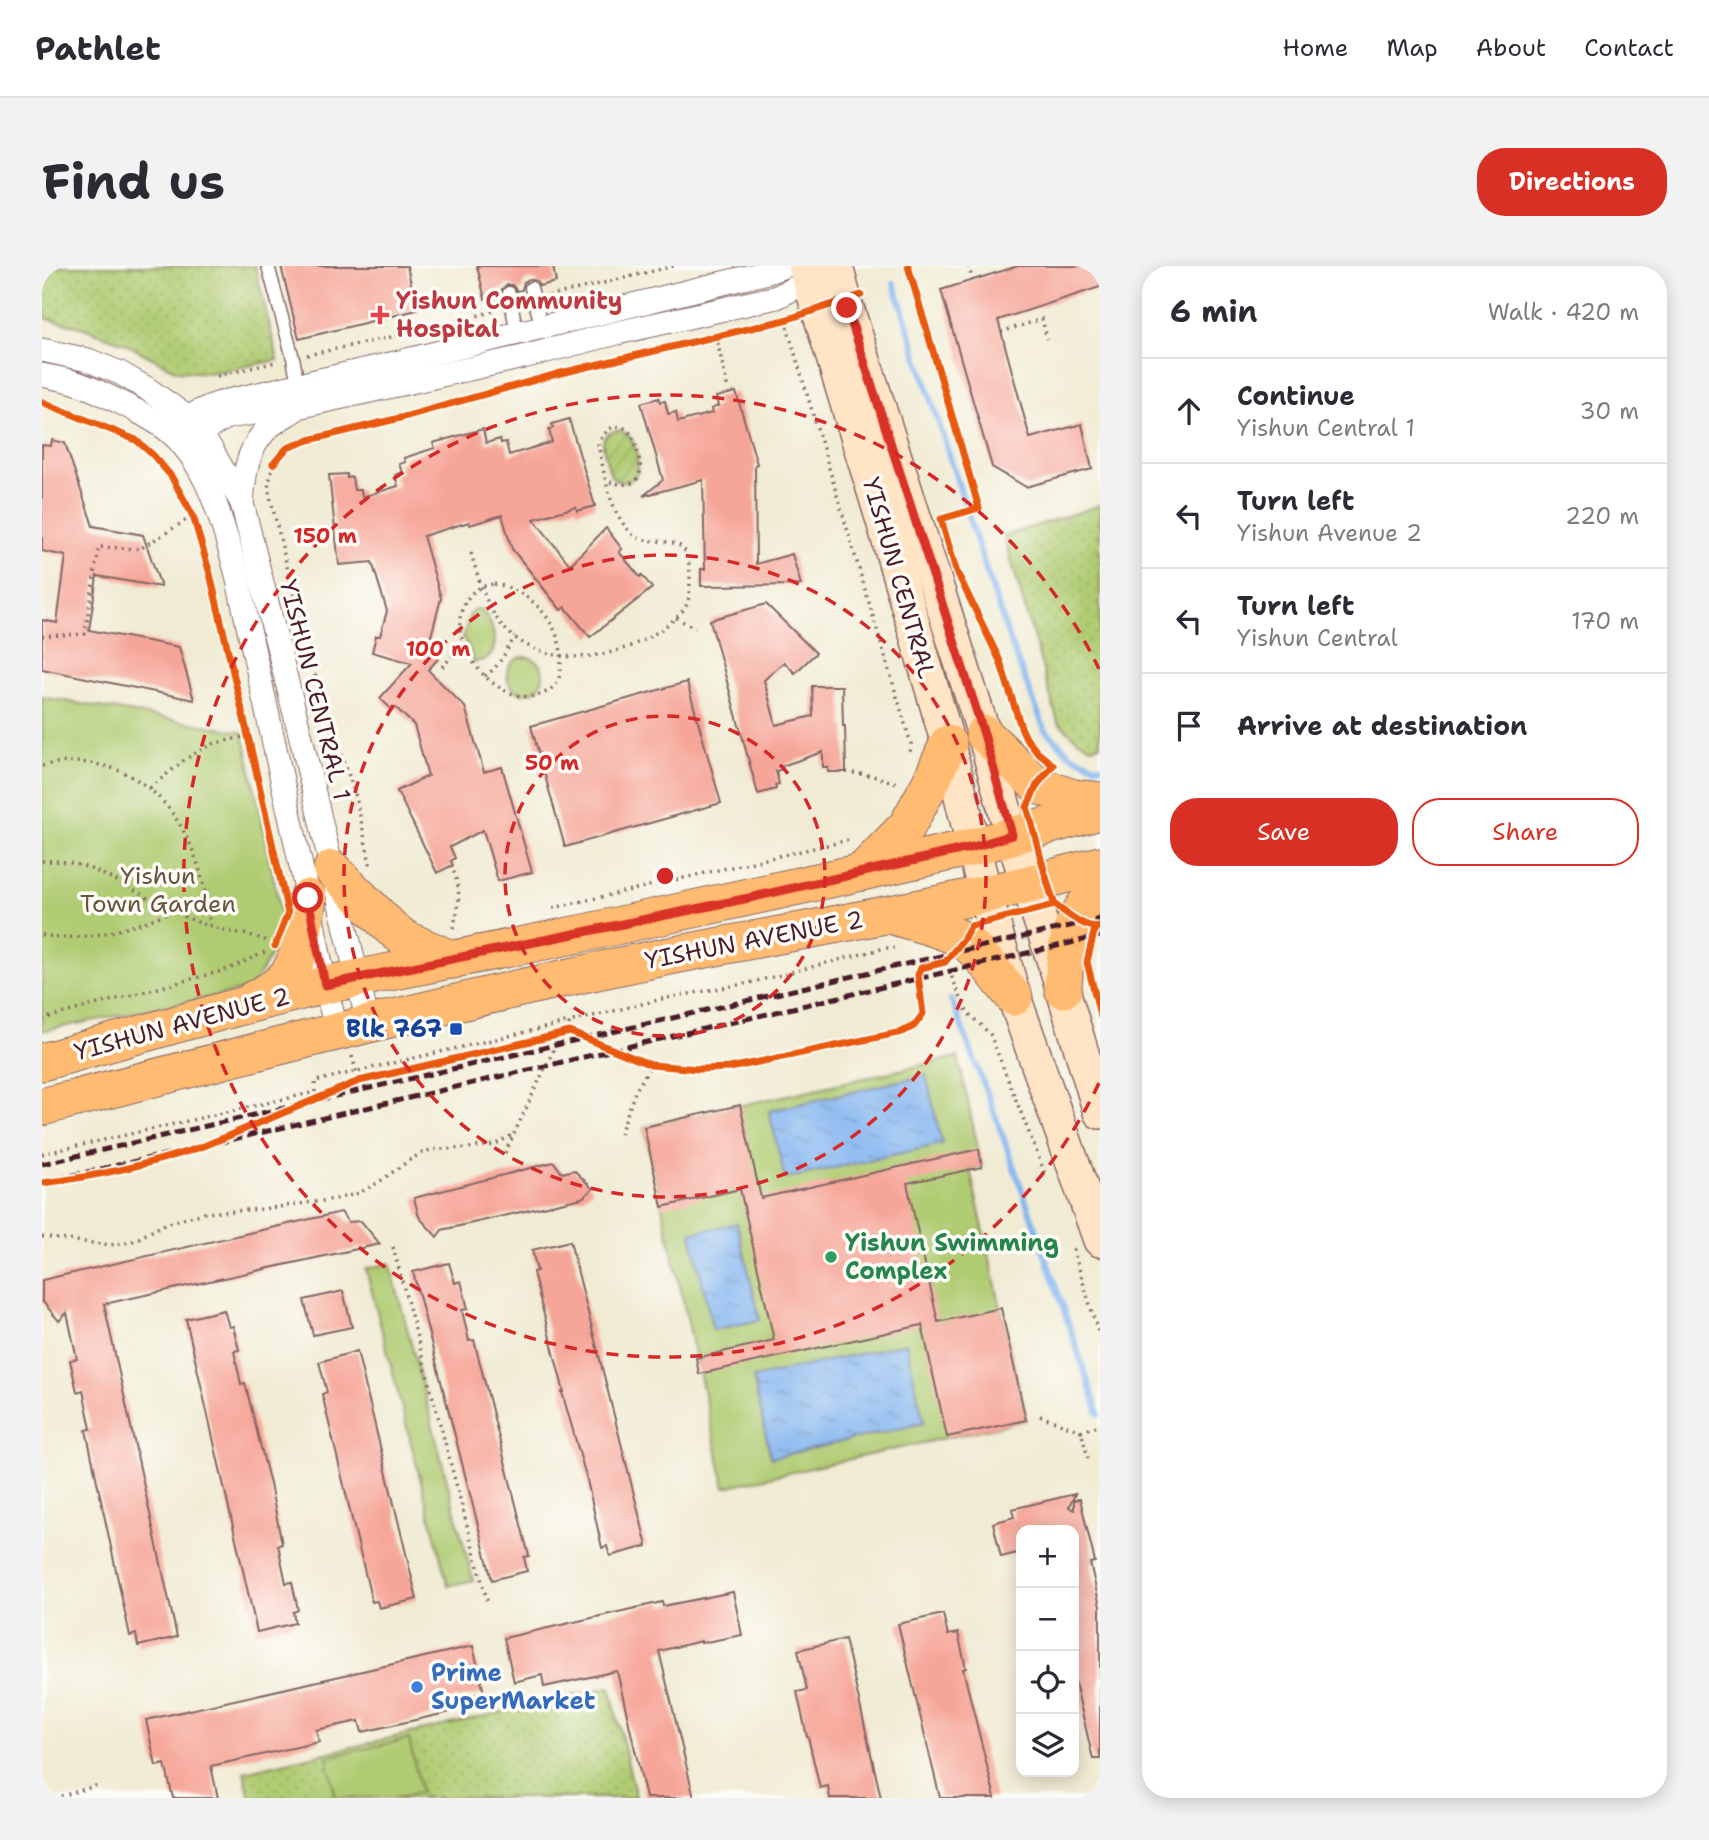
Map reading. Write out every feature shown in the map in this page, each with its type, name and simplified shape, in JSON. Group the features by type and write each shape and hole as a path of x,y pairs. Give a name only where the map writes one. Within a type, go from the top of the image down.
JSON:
{"main road":[{"name":"YISHUN CENTRAL","path":"819,269 847,308 984,734 1012,835 1100,1112"},
{"name":"YISHUN CENTRAL","path":"819,269 887,534 947,744 985,893 1086,1244"},
{"path":"984,734 1037,785 1073,798 1100,801"},
{"path":"859,855 907,826 932,782 947,744"},
{"name":"YISHUN AVENUE 2","path":"42,1062 234,1008 342,982 450,938 859,855 973,847 1100,811"},
{"name":"YISHUN AVENUE 2","path":"42,1107 353,1027 589,972 892,931 985,893 1100,865"},
{"path":"332,869 405,939 450,938"},
{"path":"1063,989 1065,952 1076,919 1100,887"},
{"path":"234,1008 268,992 288,974 298,951 308,898"},
{"path":"892,931 939,930 948,956 974,949 1014,997"}],"street":[{"path":"184,431 395,363 768,272 819,269"},
{"path":"242,503 245,470 251,451 266,430 300,395 523,357 777,297 819,269"},
{"name":"YISHUN CENTRAL 1","path":"42,350 88,360 120,373 146,388 184,431 217,458 242,503 332,869 342,982 353,1027"},
{"name":"YISHUN CENTRAL 1","path":"42,375 75,382 103,393 152,419 184,431 222,523 236,571 308,898 342,982 353,1027"}],"lane":[{"path":"268,266 293,358 300,395"},
{"path":"533,294 549,351"},
{"path":"511,299 523,357"}],"path":[{"path":"533,294 674,266"},
{"path":"968,266 973,280"},
{"path":"217,376 443,326 511,299"},
{"path":"1001,332 1042,319 1047,338"},
{"path":"774,323 785,320 911,744 909,764"},
{"path":"703,340 728,334"},
{"path":"716,336 729,389"},
{"path":"471,554 489,606 497,618 514,638 549,654 576,657 610,653 654,635 676,618 690,598 688,558 681,546 671,541 645,541 632,535 613,507 598,445 602,435 619,426 629,431 634,438 641,465 640,475 635,482 626,485 607,481"},
{"path":"280,456 273,464 268,488 308,654 356,797 372,869"},
{"path":"188,506 197,527"},
{"path":"42,636 85,634 99,547 140,549 193,516"},
{"path":"481,586 506,586 520,593 533,602 553,628 562,656 561,673 551,690 530,697 519,696 498,686 471,662 458,626 461,609 470,594 481,586"},
{"path":"676,618 695,628"},
{"path":"485,676 502,660 514,638"},
{"path":"442,667 463,645"},
{"path":"245,723 251,750"},
{"path":"150,788 184,760 212,744 272,730"},
{"path":"42,766 69,762 103,765 150,788 171,810 190,846 206,894 210,927"},
{"path":"846,772 905,785"},
{"path":"550,908 859,855"},
{"path":"42,862 78,864 210,927 260,938 275,946"},
{"path":"450,938 458,911 459,890 451,866"},
{"path":"42,935 82,936 116,932 173,911"},
{"path":"450,938 465,926"},
{"path":"42,1154 314,1092 315,1081 662,999 749,983 885,948 892,931"},
{"path":"42,1019 229,969 275,946 280,935"},
{"path":"948,956 967,1012 990,1034 1050,1185"},
{"path":"569,1022 570,1032"},
{"path":"548,1037 570,1032 582,1037"},
{"path":"505,1153 561,1034"},
{"path":"639,1060 663,1066"},
{"path":"620,1134 635,1092 651,1065"},
{"path":"347,1086 369,1078"},
{"path":"311,1101 323,1096"},
{"path":"42,1237 110,1245 131,1242 164,1224 204,1213 263,1209 336,1199 359,1193 426,1151 494,1146 514,1134"},
{"path":"1086,1244 1100,1338"},
{"path":"393,1247 488,1604"},
{"path":"1040,1416 1081,1431 1100,1425"},
{"path":"1081,1431 1088,1458"},
{"path":"54,1798 99,1785"}],"green space":[{"path":"42,266 255,266 278,360 212,373 177,371 124,343 81,327 47,319 42,306"},
{"path":"620,430 632,440 637,457 636,474 625,482 613,478 603,447 605,436"},
{"path":"1100,505 1100,745 1091,747 1058,722 1004,536"},
{"path":"474,609 481,609 485,614 495,641 491,654 485,660 474,662 463,636"},
{"path":"525,657 538,662 543,675 538,688 525,693 512,688 507,675 512,662"},
{"name":"Yishun Town Garden","path":"42,697 243,732 285,932 250,989 42,1031"},
{"name":"Yishun Swimming Complex","path":"958,1057 982,1167 970,1170 1026,1420 725,1487 644,1127"},
{"path":"390,1263 473,1580 448,1586 366,1269"},
{"path":"610,1687 636,1798 250,1798 244,1772"},
{"path":"409,1739 421,1792 396,1798 336,1798 327,1757"}],"water":[{"path":"926,1075 942,1144 785,1179 769,1111"},
{"path":"737,1223 760,1320 713,1330 691,1233"},
{"path":"906,1343 924,1423 771,1458 753,1378"}],"building":[{"path":"281,266 407,266 417,310 299,339"},
{"path":"477,266 553,266 556,282 539,286 537,281 529,279 524,282 522,290 517,291 512,285 507,285 500,295 485,299"},
{"path":"1018,266 1100,266 1100,287 998,320 1030,438 1082,424 1092,469 1026,487 992,467 941,290"},
{"path":"736,392 757,464 756,564 792,554 801,585 701,586 701,569 705,569 703,480 643,496 663,480 641,403 659,398 660,402 665,401 668,414 676,412 678,422 712,413 711,409 718,406 716,397"},
{"path":"569,419 595,506 577,511 576,507 534,519 570,565 606,528 622,549 619,552 652,588 590,637 565,607 561,610 512,549 502,515 423,536 441,598 428,648 438,659 428,670 465,707 484,772 502,767 532,872 498,881 483,830 450,847 455,858 451,861 453,865 437,873 397,791 428,776 414,725 395,707 392,710 380,698 412,663 372,652 387,611 372,562 339,565 329,475 347,474 347,478 352,477 354,490 361,490 362,497 398,486 395,475 402,472 399,464 405,462 404,458 435,448 433,443 483,429 486,443 500,439 501,443 506,442 509,455 552,442 549,430 553,428 552,424"},
{"path":"52,440 65,443 93,526 143,535 161,587 97,576 89,630 179,647 194,700 42,669 42,620 57,623 66,556 42,551 42,445 51,446"},
{"path":"766,604 816,653 795,673 784,662 764,680 776,725 813,716 812,686 842,686 846,772 828,772 828,767 823,767 823,752 782,766 783,769 776,771 779,784 775,785 776,789 758,794 710,620"},
{"path":"687,682 721,803 565,847 531,726"},
{"path":"740,1105 761,1198 979,1149 982,1167 907,1183 938,1322 1001,1308 1026,1420 947,1437 922,1325 699,1374 696,1358 774,1340 740,1189 662,1207 644,1127"},
{"path":"554,1162 562,1173 574,1170 593,1189 582,1198 442,1230 437,1237 419,1217 414,1198"},
{"path":"341,1212 348,1222 361,1221 380,1244 104,1304 177,1637 138,1646 136,1634 130,1636 86,1430 91,1429 83,1390 77,1392 70,1360 77,1359 67,1313 59,1321 42,1301 42,1280"},
{"path":"570,1241 647,1546 610,1556 607,1546 602,1548 533,1272 537,1271 532,1250"},
{"path":"449,1263 455,1283 461,1281 468,1309 462,1310 469,1341 474,1340 529,1556 524,1557 527,1571 492,1580 413,1272"},
{"path":"343,1291 352,1327 313,1335 304,1300"},
{"path":"224,1310 229,1327 233,1326 239,1350 234,1351 241,1384 245,1383 270,1484 282,1544 278,1545 286,1583 292,1582 298,1610 293,1612 295,1623 257,1632 186,1319"},
{"path":"357,1351 417,1599 379,1608 377,1601 372,1602 322,1394 327,1392 319,1362"},
{"path":"1075,1494 1069,1507 1074,1510 1074,1500 1080,1499 1095,1562 1090,1563 1100,1606 1100,1759 1093,1759 1079,1699 1079,1525 1016,1525 1016,1553 1001,1557 993,1523 1014,1517 1012,1509"},
{"path":"733,1592 742,1635 659,1651 694,1798 646,1798 617,1671 544,1687 542,1675 514,1682 504,1638 662,1602 663,1606"},
{"path":"943,1614 948,1635 958,1633 966,1668 963,1669 995,1798 940,1798 898,1624"},
{"path":"845,1639 881,1798 830,1798 828,1786 820,1788 807,1737 797,1692 807,1690 798,1650"},
{"path":"473,1646 484,1693 452,1700 455,1711 362,1732 359,1721 316,1730 319,1742 211,1766 218,1798 173,1798 165,1764 156,1766 146,1720"}],"waterway":[{"path":"894,283 1011,644 1045,730 1071,755 1100,766"},
{"path":"951,999 1009,1154 1099,1414"}],"railway":[{"path":"42,1164 1100,919"},
{"path":"42,1182 1100,936"}],"cycle path":[{"path":"908,266 979,508 941,519 956,570 1000,661 1026,738 1037,752 1053,765 1037,785 1027,807 1055,905"},
{"path":"273,464 287,448 309,440 400,418 557,374 785,320 861,295"},
{"path":"42,402 136,440 171,476 193,516 210,574 288,913 275,946"},
{"path":"42,1183 144,1164 204,1146 359,1081 570,1032 651,1065 699,1069 730,1068 902,1032 914,1026 923,1014 918,975 921,968 945,962 971,926 1055,905 1082,923 1100,927"},
{"path":"1095,928 1087,962 1100,1015"}],"place":[{"name":"Yishun Community Hospital","path":"380,315"},
{"name":"Blk 767","path":"456,1029"},
{"name":"Yishun Swimming Complex","path":"831,1257"},
{"name":"Prime SuperMarket","path":"417,1687"}],"route":[{"path":"308,898 325,985 749,898 973,847 1012,835 984,734 847,308"}]}
